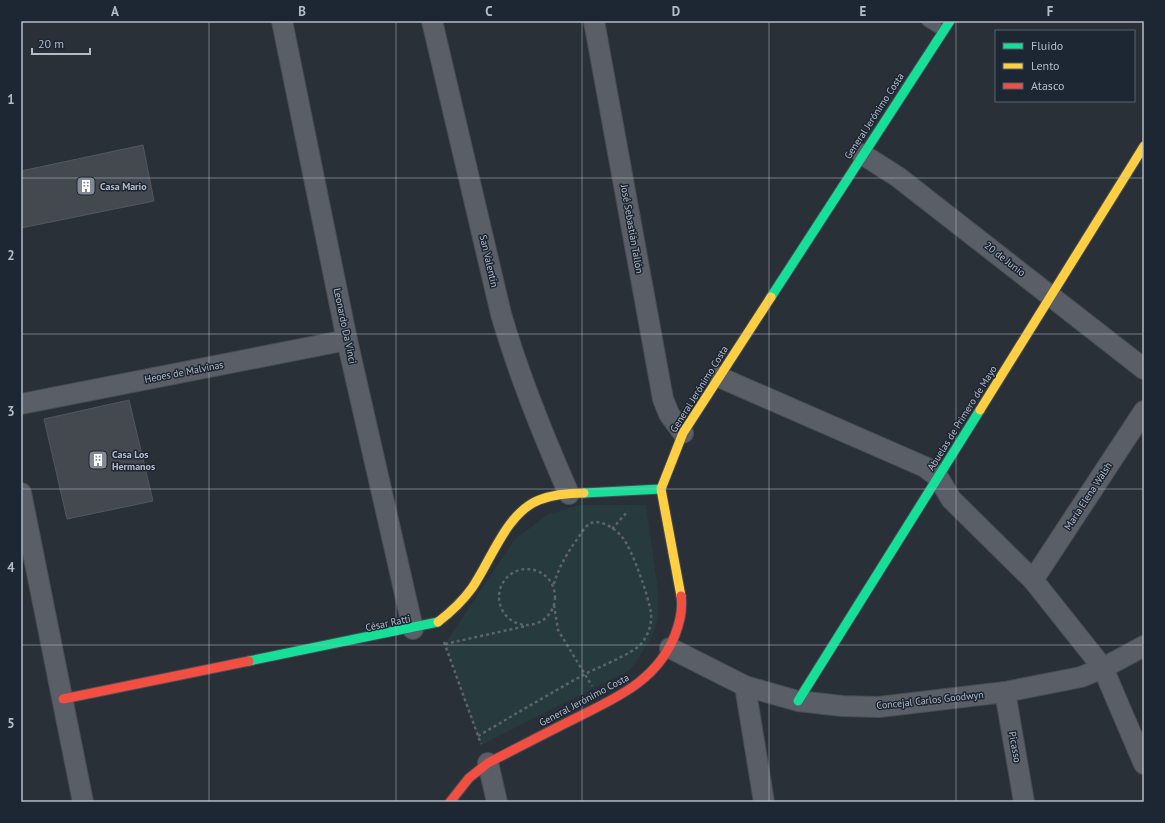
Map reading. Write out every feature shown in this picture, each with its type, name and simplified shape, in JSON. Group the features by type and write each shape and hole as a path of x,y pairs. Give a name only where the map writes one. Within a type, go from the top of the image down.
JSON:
{"street":[{"name":"Leonardo Da Vinci","path":"282,21 347,340 413,629"},
{"name":"San Valentín","path":"432,21 501,314 514,356 543,434 568,494"},
{"name":"José Sebastián Tallón","path":"594,21 663,399 669,414 683,433"},
{"name":"General Jerónimo Costa","path":"450,802 470,778 488,764 603,704 640,682 655,669 670,648 680,623 682,604 661,489 683,433 862,154 950,21"},
{"name":"Abuelas de Primero de Mayo","path":"798,701 1144,146"},
{"name":"20 de Junio","path":"862,154 898,177 1144,369"},
{"name":"Heoes de Malvinas","path":"21,404 347,340"},
{"path":"719,377 925,467 938,477 951,499 1033,580 1103,668 1144,764"},
{"name":"María Elena Walsh","path":"1033,580 1144,411"},
{"name":"César Ratti","path":"63,700 437,623 462,602 473,587 508,527 524,510 538,500 557,494 661,489"},
{"path":"21,493 25,537 63,700 83,802"},
{"name":"Concejal Carlos Goodwyn","path":"670,648 745,686 798,701 842,706 879,707 1006,692 1081,677 1103,668 1144,646"},
{"path":"745,686 764,802"},
{"name":"Picasso","path":"1006,692 1024,802"},
{"path":"488,764 497,802"}],"lane":[{"path":"927,21 943,31"}],"path":[{"path":"478,736 585,674 640,645 650,627 651,613 648,599 629,549 622,536 599,522 587,525 557,570 554,587 554,605 558,630 585,674 603,704"},
{"path":"528,626 510,620 503,613 499,604 501,585 507,577 515,571 525,569 534,570 542,574 549,579 554,587"},
{"path":"445,644 528,626 545,619 551,613 554,605"},
{"path":"437,623 488,764"}],"green space":[{"path":"579,505 646,505 658,591 658,621 650,641 630,670 481,745 445,644 514,540 547,515"}],"building":[{"name":"Casa Mario","path":"143,145 154,201 21,228 21,171"},
{"name":"Casa Los Hermanos","path":"129,400 153,501 67,519 44,419"}],"traffic: fast":[{"path":"771,297 950,21"},
{"path":"798,701 980,410"},
{"path":"584,493 661,489"},
{"path":"249,661 438,622"}],"traffic: slow":[{"path":"980,410 1144,146"},
{"path":"681,596 661,489 683,433 771,297"},
{"path":"438,622 456,606 472,588 508,526 527,506 550,496 584,493"}],"traffic: jam":[{"path":"450,802 469,778 488,763 617,697 645,678 657,666 667,652 675,635 681,616 681,596"},
{"path":"63,699 249,661"}],"place":[{"name":"Casa Mario","path":"86,186"},
{"name":"Casa Los Hermanos","path":"98,460"}]}
